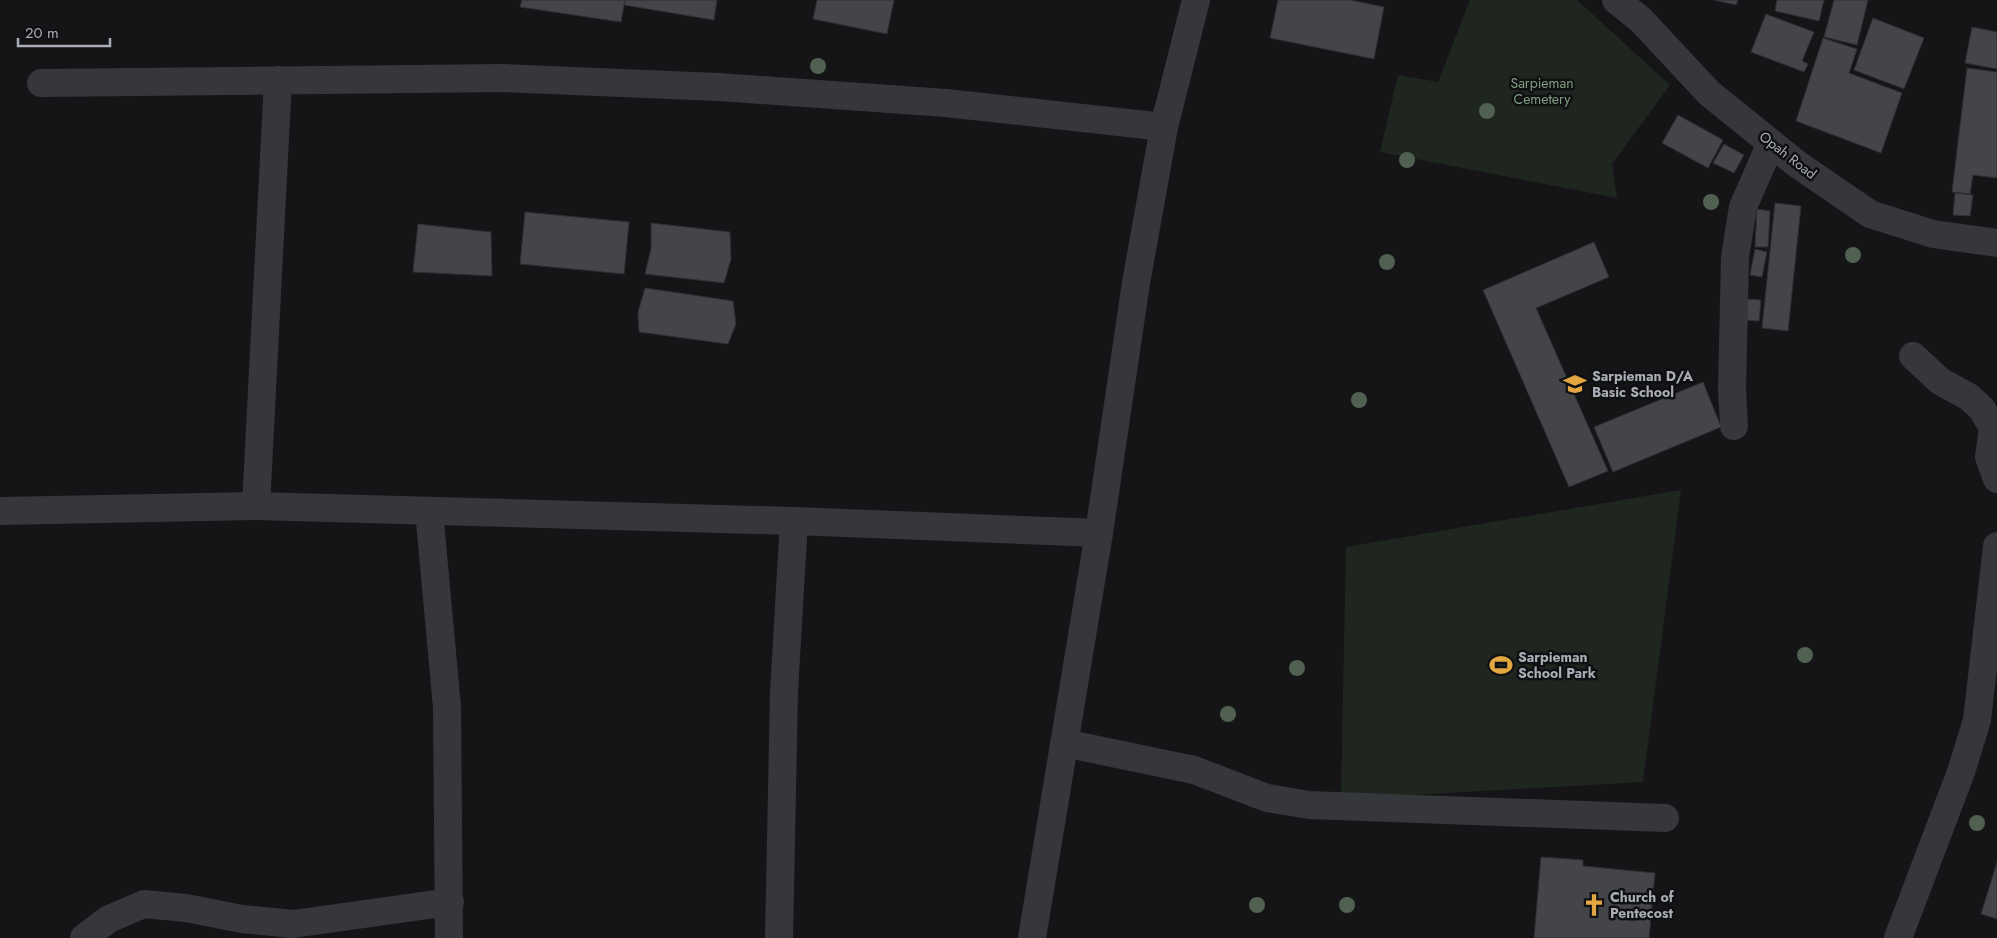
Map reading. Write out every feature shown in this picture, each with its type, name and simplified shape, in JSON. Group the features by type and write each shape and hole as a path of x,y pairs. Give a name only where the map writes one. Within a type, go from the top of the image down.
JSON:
{"street":[{"path":"1032,938 1099,533 1136,283 1164,127 1196,0"},
{"name":"Opah Road","path":"1616,0 1641,20 1709,93 1797,164 1870,214 1933,234 1997,243"},
{"path":"40,83 504,78 719,87 946,103 1164,127"},
{"path":"256,506 278,80"},
{"path":"1734,426 1732,389 1735,256 1743,207 1771,143"},
{"path":"1913,356 1940,381 1969,397 1982,409 1993,428 1989,458 1997,479"},
{"path":"0,511 256,506 794,521 1099,533"},
{"path":"429,511 447,707 449,938"},
{"path":"779,938 784,692 794,521"},
{"path":"1898,938 1961,772 1977,720 1997,546"},
{"path":"1064,743 1194,770 1267,798 1310,805 1665,818"},
{"path":"84,938 109,919 144,904 186,908 242,919 293,924 450,902"}],"green space":[{"name":"Sarpieman Cemetery","path":"1470,0 1577,0 1670,85 1612,164 1617,198 1380,152 1398,75 1438,82"},
{"name":"Sarpieman School Park","path":"1681,490 1643,782 1341,799 1346,547"}],"building":[{"path":"522,0 625,0 621,22 520,7"},
{"path":"625,0 717,0 714,20 624,5"},
{"path":"817,0 894,0 887,34 813,19"},
{"path":"1278,0 1351,0 1384,7 1374,59 1270,38"},
{"path":"1714,0 1738,0 1736,5"},
{"path":"1777,0 1824,0 1819,21 1775,11"},
{"path":"1834,0 1868,0 1857,45 1824,37"},
{"path":"1766,14 1814,32 1802,61 1808,64 1804,72 1751,52"},
{"path":"1873,18 1924,38 1904,89 1854,70"},
{"path":"1972,27 1997,32 1997,69 1965,63"},
{"path":"1823,38 1857,49 1849,73 1902,93 1881,153 1796,121"},
{"path":"1967,68 1997,72 1997,178 1973,175 1970,194 1952,192"},
{"path":"1678,115 1723,140 1708,168 1662,143"},
{"path":"1724,144 1744,155 1734,173 1713,163"},
{"path":"1955,193 1973,195 1970,216 1953,215"},
{"path":"1775,203 1801,206 1788,331 1762,328"},
{"path":"1757,209 1770,211 1768,247 1755,247"},
{"path":"525,212 629,222 624,274 520,264"},
{"path":"651,223 730,232 731,259 724,283 645,274 651,249"},
{"path":"418,224 491,232 492,276 413,272"},
{"path":"1594,242 1609,277 1536,308 1608,471 1569,487 1483,290"},
{"path":"1755,249 1767,252 1762,277 1750,275"},
{"path":"645,288 733,301 736,324 728,344 639,332 638,312"},
{"path":"1744,299 1761,300 1759,321 1742,320"},
{"path":"1703,382 1721,427 1613,472 1594,427"},
{"name":"Church of Pentecost","path":"1541,857 1583,860 1583,866 1655,873 1649,938 1534,938"},
{"path":"1997,862 1997,919 1981,914"}],"place":[{"name":"Sarpieman D/A Basic School","path":"1575,384"},
{"name":"Sarpieman School Park","path":"1501,665"},
{"name":"Church of Pentecost","path":"1594,905"}]}
